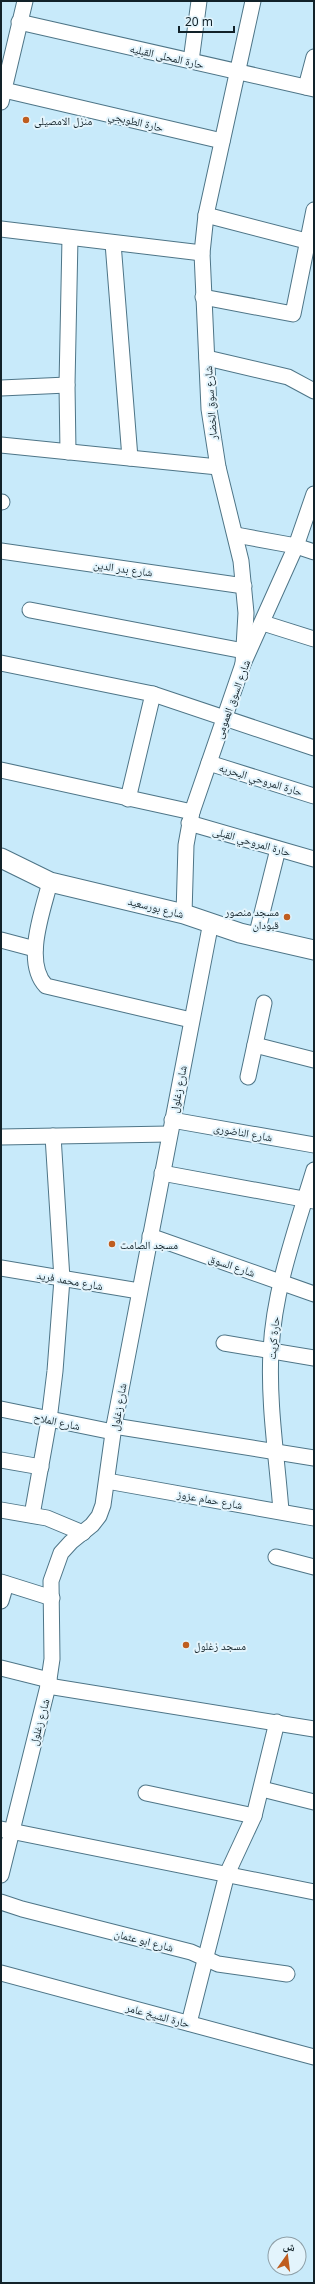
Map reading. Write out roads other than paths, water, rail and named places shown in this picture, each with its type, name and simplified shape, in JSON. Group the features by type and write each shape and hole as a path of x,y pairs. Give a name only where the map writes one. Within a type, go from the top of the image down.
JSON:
{"street":[{"path":"2,96 7,44 19,22 25,1"},
{"path":"191,61 199,1"},
{"name":"شارع سوق الخضار","path":"244,658 246,613 244,586 236,535 218,467 209,409 202,253 206,215 253,1"},
{"name":"حارة المحلى القبليه","path":"19,22 310,88"},
{"path":"310,88 314,57"},
{"name":"حارة الطوبجي","path":"2,96 222,141"},
{"path":"203,297 293,314 311,242 314,210"},
{"path":"206,215 311,242"},
{"path":"1,229 202,253"},
{"path":"68,452 67,385 70,238"},
{"path":"113,243 130,458"},
{"path":"207,358 288,377 314,391"},
{"path":"1,388 67,385"},
{"path":"1,445 218,467"},
{"name":"شارع السوق العمومى","path":"184,914 186,845 191,817 244,658 264,622 296,546 314,494"},
{"path":"236,535 296,546 314,552"},
{"name":"شارع بدر الدين","path":"1,551 244,586"},
{"path":"30,610 244,658"},
{"path":"264,622 314,638"},
{"path":"1,663 153,694 314,748"},
{"path":"128,799 153,694"},
{"name":"حارة المروحي البحريه","path":"208,763 314,796"},
{"name":"حارة المروحي القبلى","path":"1,770 128,799 191,817 278,849 314,859"},
{"path":"256,937 278,849"},
{"name":"شارع بورسعيد","path":"1,858 50,882 184,914 256,937 314,950"},
{"path":"50,882 35,949 36,970 46,986 191,1020"},
{"name":"شارع زغلول","path":"1,1875 6,1830 49,1683 52,1659 51,1581 54,1567 71,1542 92,1526 104,1505 114,1429 139,1291 211,922"},
{"path":"1,940 35,949"},
{"path":"248,1076 264,1003"},
{"path":"255,1045 314,1060"},
{"name":"شارع الناضورى","path":"1,1137 53,1136 171,1127 314,1145"},
{"path":"32,1514 49,1420 55,1371 62,1278 53,1136"},
{"name":"حارة كريت","path":"280,1511 271,1379 271,1350 274,1316 281,1282 310,1200 314,1170"},
{"path":"162,1173 310,1200"},
{"name":"شارع السوق","path":"150,1236 314,1294"},
{"name":"شارع محمد فريد","path":"1,1268 139,1291"},
{"path":"224,1343 314,1358"},
{"name":"شارع الملاح","path":"1,1408 49,1420 314,1458"},
{"path":"1,1460 41,1468"},
{"name":"شارع حمام عزوز","path":"107,1481 314,1518"},
{"path":"1,1510 32,1514 65,1524 83,1533"},
{"path":"276,1557 314,1567"},
{"path":"1,1601 3,1583 52,1598"},
{"path":"1,1668 49,1683 314,1729"},
{"path":"189,2024 227,1874 254,1816 262,1789 277,1722"},
{"path":"262,1789 314,1802"},
{"path":"146,1793 254,1816"},
{"path":"6,1830 314,1892"},
{"name":"شارع ابو عثمان","path":"1,1902 22,1909 192,1952 218,1964 287,1974"},
{"name":"حارة الشيخ عامر","path":"1,1973 314,2057"}],"place":[{"name":"منزل الامصيلى","path":"26,120"},
{"name":"مسجد منصور قبودان","path":"287,917"},
{"name":"مسجد الصامت","path":"112,1244"},
{"name":"مسجد زغلول","path":"186,1645"}]}
